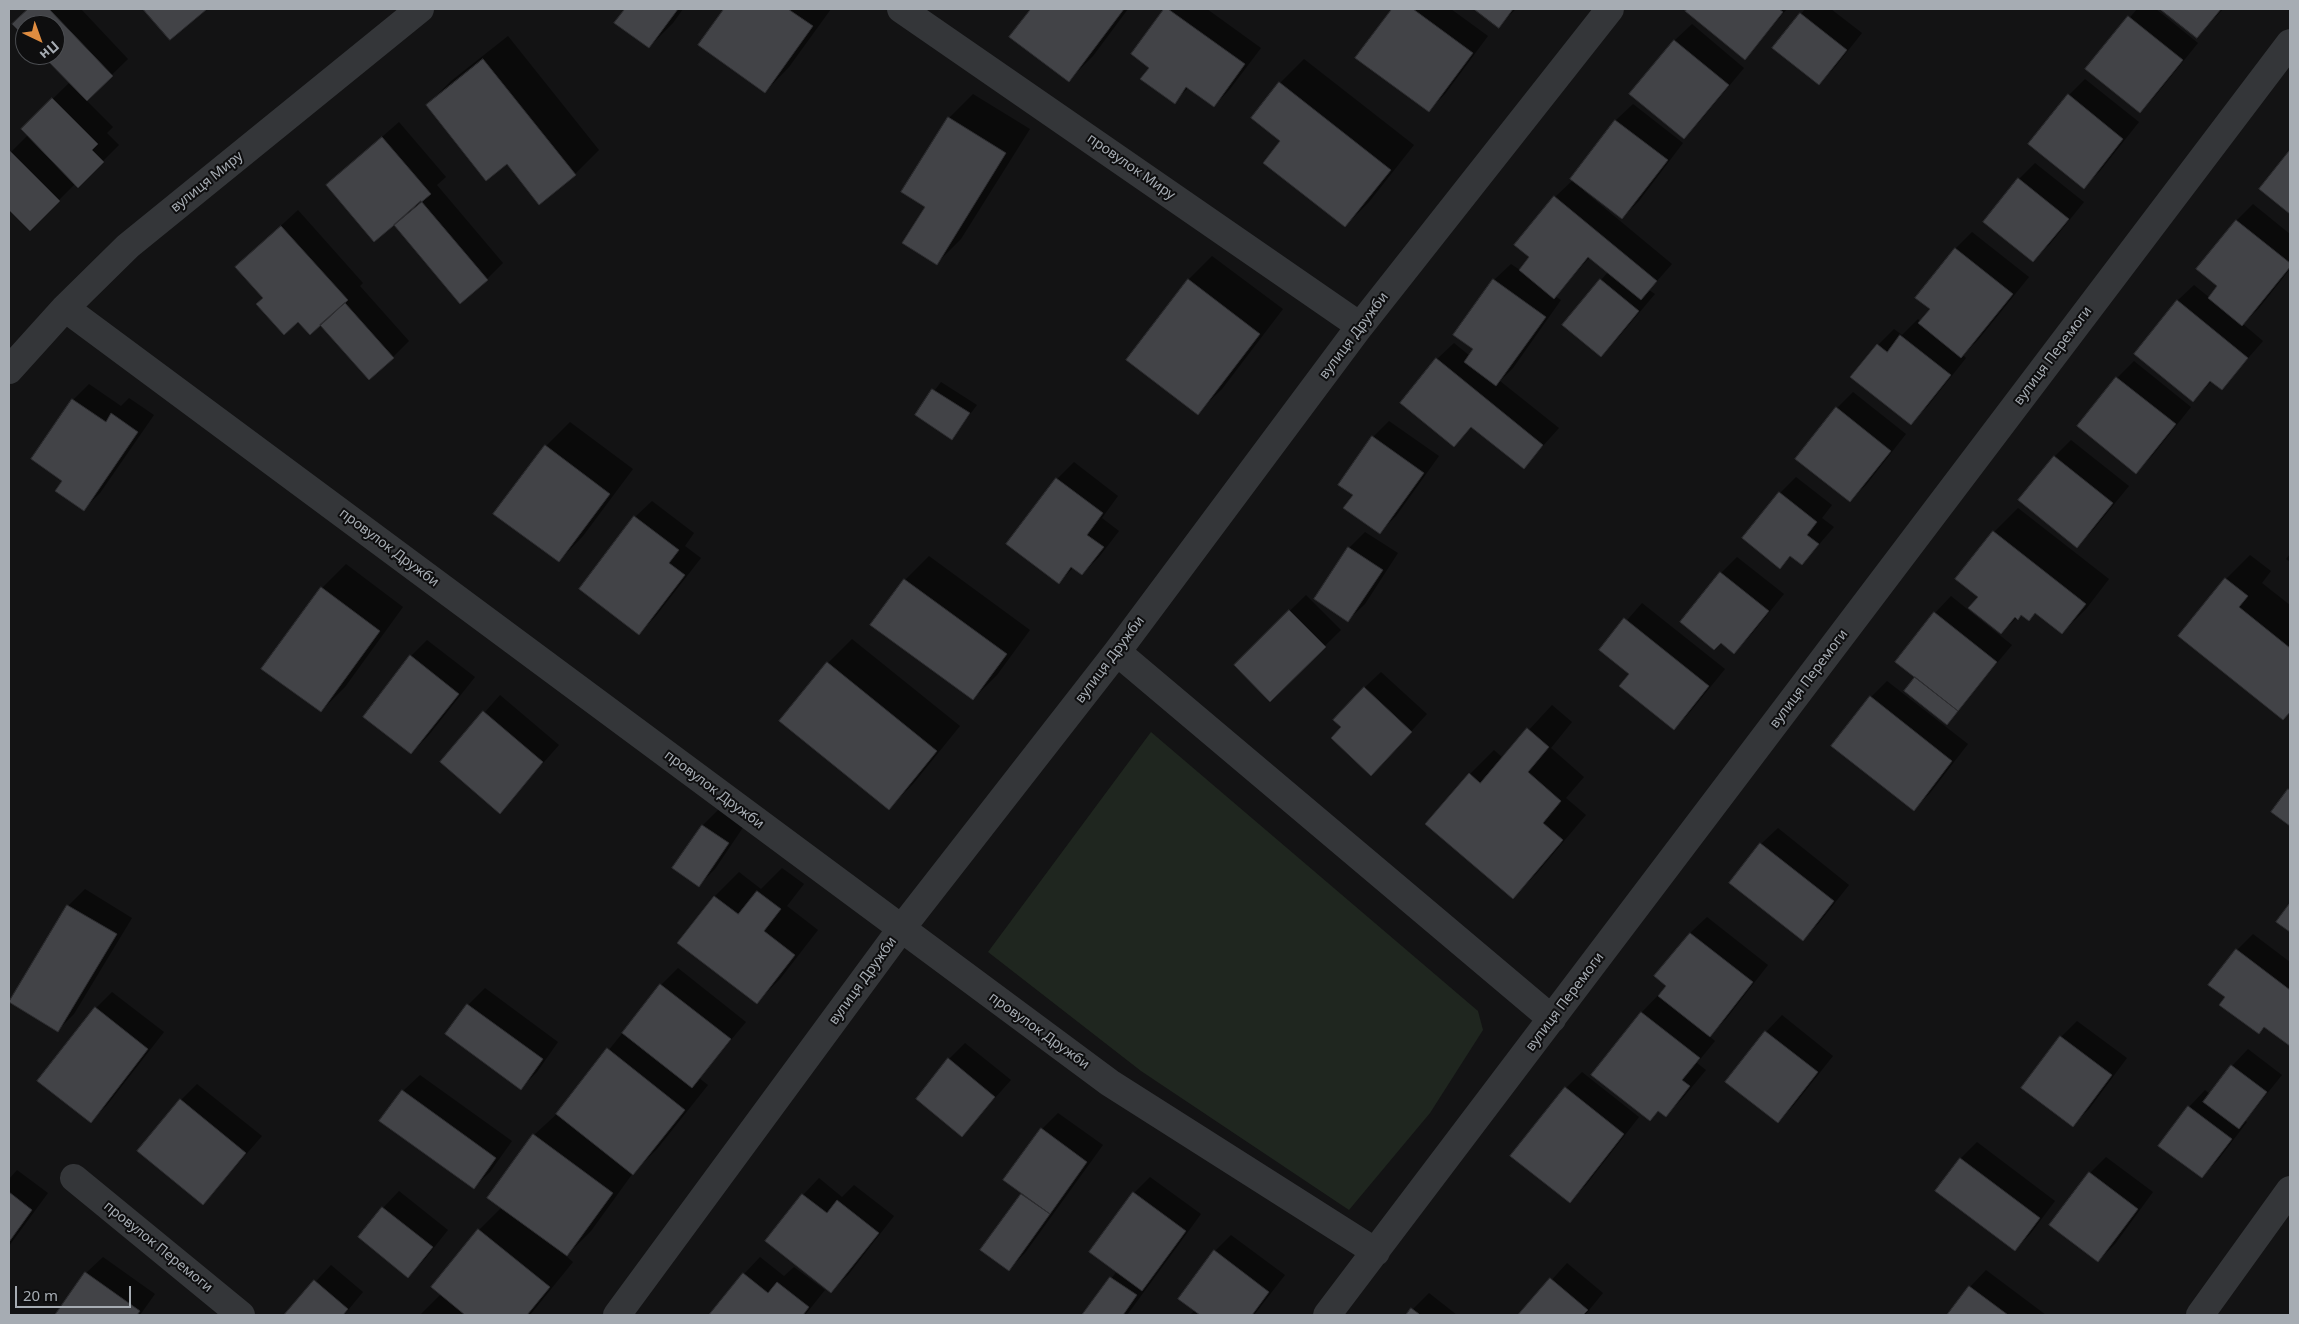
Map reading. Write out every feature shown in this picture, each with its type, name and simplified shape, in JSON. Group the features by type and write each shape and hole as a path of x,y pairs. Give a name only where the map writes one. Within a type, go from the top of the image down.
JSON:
{"street":[{"name":"вулиця Миру","path":"9,370 66,308 128,246 420,9"},
{"name":"провулок Миру","path":"901,9 1360,326"},
{"name":"вулиця Дружби","path":"617,1315 901,929 1117,652 1360,326 1610,9"},
{"name":"вулиця Перемоги","path":"1327,1315 2290,43"},
{"name":"провулок Дружби","path":"66,308 1110,1083 1376,1252"},
{"path":"1117,652 1552,1019"},
{"name":"провулок Перемоги","path":"74,1178 241,1315"},
{"path":"2200,1315 2290,1190"}],"shaded area":[{"path":"1151,732 1478,1011 1483,1030 1430,1113 1349,1210 1141,1071 988,952"}],"building":[{"path":"28,9 49,9 55,15 22,15"},
{"path":"143,9 207,9 170,40"},
{"path":"625,9 678,9 649,48 614,23"},
{"path":"724,9 788,9 813,26 765,93 698,45"},
{"path":"1031,9 1124,9 1069,82 1009,37"},
{"path":"1164,9 1168,9 1245,64 1214,107 1186,87 1175,104 1140,79 1149,68 1131,54"},
{"path":"1392,9 1413,9 1473,53 1429,112 1355,58"},
{"path":"1474,9 1513,9 1499,28"},
{"path":"1688,9 1779,9 1783,12 1745,60 1685,11"},
{"path":"2160,9 2221,9 2197,38"},
{"path":"1800,13 1847,50 1819,85 1772,48"},
{"path":"2128,16 2183,60 2140,113 2085,69"},
{"path":"65,26 113,76 87,101 52,65 65,65"},
{"path":"1674,40 1729,85 1684,139 1629,94"},
{"path":"483,59 576,175 539,205 507,164 486,181 426,105"},
{"path":"1279,82 1391,170 1345,227 1263,163 1280,141 1251,118"},
{"path":"2068,94 2123,139 2084,189 2028,144"},
{"path":"52,98 98,144 92,150 104,162 78,188 21,129"},
{"path":"948,117 1006,153 937,265 902,243 925,207 901,192"},
{"path":"1615,120 1668,160 1622,219 1570,179"},
{"path":"382,137 431,194 374,242 326,185"},
{"path":"2290,150 2290,214 2259,189"},
{"path":"10,151 60,201 30,231 9,210"},
{"path":"2018,178 2069,219 2033,262 1983,222"},
{"path":"1554,196 1657,281 1641,300 1588,257 1554,299 1519,270 1529,257 1514,245"},
{"path":"421,201 488,280 460,304 394,225"},
{"path":"2236,220 2290,263 2290,267 2242,326 2208,298 2217,286 2196,269"},
{"path":"281,226 348,300 310,335 298,322 284,335 256,304 263,298 235,267"},
{"path":"1955,248 2013,294 1961,358 1918,323 1930,309 1915,298"},
{"path":"1188,279 1260,334 1198,415 1126,360"},
{"path":"1493,279 1546,317 1496,386 1464,362 1473,349 1453,335"},
{"path":"1600,279 1639,311 1601,357 1562,325"},
{"path":"2177,300 2248,358 2222,390 2210,381 2193,402 2134,354"},
{"path":"345,303 394,358 369,380 320,325"},
{"path":"1900,335 1951,375 1911,425 1850,377 1877,344 1887,352"},
{"path":"1436,358 1543,445 1524,469 1471,427 1454,447 1400,403"},
{"path":"2116,377 2176,424 2136,474 2077,426"},
{"path":"932,389 970,413 952,440 915,415"},
{"path":"72,399 106,422 111,413 138,432 84,511 55,491 62,481 31,459"},
{"path":"1836,407 1891,451 1850,502 1795,459"},
{"path":"1372,436 1424,473 1380,534 1343,508 1353,495 1338,485"},
{"path":"545,445 610,494 559,562 493,514"},
{"path":"2054,456 2113,503 2077,548 2018,500"},
{"path":"1056,478 1103,513 1087,535 1104,547 1082,575 1071,567 1059,584 1006,544"},
{"path":"1779,492 1817,522 1807,535 1819,544 1802,565 1790,556 1780,569 1742,538"},
{"path":"634,516 679,550 669,563 685,575 639,635 579,589"},
{"path":"1993,531 2086,604 2062,634 2035,613 2029,621 2021,615 2018,620 2015,617 2001,634 1968,608 1978,597 1955,579"},
{"path":"1348,547 1383,570 1348,622 1314,599"},
{"path":"1720,572 1769,611 1734,654 1721,643 1714,650 1680,622"},
{"path":"2225,578 2248,596 2239,607 2290,648 2290,712 2283,720 2178,636"},
{"path":"904,579 1007,654 973,700 870,625"},
{"path":"321,587 380,631 321,712 261,669"},
{"path":"1289,610 1326,647 1270,702 1234,665"},
{"path":"1934,612 1997,662 1958,711 1895,662"},
{"path":"1624,618 1709,686 1674,730 1619,686 1629,674 1599,650"},
{"path":"410,655 459,694 411,754 363,717"},
{"path":"827,662 937,751 889,810 779,721"},
{"path":"1915,677 1958,711 1947,725 1904,691"},
{"path":"1364,687 1412,732 1371,776 1331,738 1341,727 1333,720"},
{"path":"1870,696 1952,761 1914,811 1831,746"},
{"path":"483,711 543,762 500,814 440,762"},
{"path":"1527,728 1549,747 1528,772 1561,801 1543,823 1563,840 1513,899 1425,824 1469,773 1480,783"},
{"path":"2288,789 2290,790 2290,826 2271,812"},
{"path":"702,825 729,843 699,887 672,868"},
{"path":"1760,843 1834,901 1803,941 1729,883"},
{"path":"757,891 781,909 764,931 795,955 757,1004 677,943 714,896 738,914"},
{"path":"2290,903 2290,932 2276,922"},
{"path":"67,905 117,934 58,1032 9,1002"},
{"path":"1690,933 1753,982 1710,1037 1658,996 1666,986 1654,976"},
{"path":"2236,949 2290,990 2290,1046 2264,1027 2259,1034 2219,1005 2225,997 2208,985"},
{"path":"660,984 731,1039 692,1088 622,1033"},
{"path":"467,1004 543,1059 521,1090 445,1034"},
{"path":"95,1007 148,1049 91,1123 37,1081"},
{"path":"1641,1012 1700,1058 1682,1080 1690,1086 1666,1117 1658,1111 1650,1121 1591,1075"},
{"path":"1765,1031 1818,1072 1778,1123 1725,1082"},
{"path":"2060,1036 2112,1075 2073,1127 2021,1088"},
{"path":"607,1048 685,1110 633,1175 556,1114"},
{"path":"948,1058 995,1097 962,1137 916,1099"},
{"path":"2231,1065 2267,1092 2239,1129 2203,1102"},
{"path":"1565,1087 1624,1134 1570,1203 1510,1156"},
{"path":"402,1090 496,1158 474,1189 379,1121"},
{"path":"180,1099 246,1153 203,1205 137,1151"},
{"path":"2188,1106 2232,1139 2202,1178 2158,1146"},
{"path":"1041,1128 1087,1162 1050,1214 1003,1180"},
{"path":"533,1134 613,1193 567,1256 487,1198"},
{"path":"1960,1158 2040,1218 2015,1251 1935,1191"},
{"path":"2089,1172 2138,1209 2098,1262 2049,1225"},
{"path":"9,1192 32,1210 9,1242"},
{"path":"1133,1192 1186,1231 1142,1291 1089,1252"},
{"path":"802,1194 827,1213 837,1200 879,1233 831,1293 765,1241"},
{"path":"1021,1194 1050,1214 1009,1271 980,1250"},
{"path":"382,1207 433,1247 408,1278 358,1237"},
{"path":"478,1229 550,1287 527,1315 465,1315 431,1287"},
{"path":"1214,1250 1269,1292 1252,1315 1200,1315 1178,1299"},
{"path":"85,1272 140,1311 137,1315 55,1315"},
{"path":"743,1273 768,1293 777,1282 809,1307 803,1315 709,1315"},
{"path":"1110,1277 1137,1295 1123,1315 1082,1315"},
{"path":"1550,1278 1588,1310 1583,1315 1518,1315"},
{"path":"314,1280 348,1309 343,1315 284,1315"},
{"path":"1969,1286 2008,1315 1947,1315"},
{"path":"1411,1308 1419,1314 1420,1315 1406,1315"}]}
